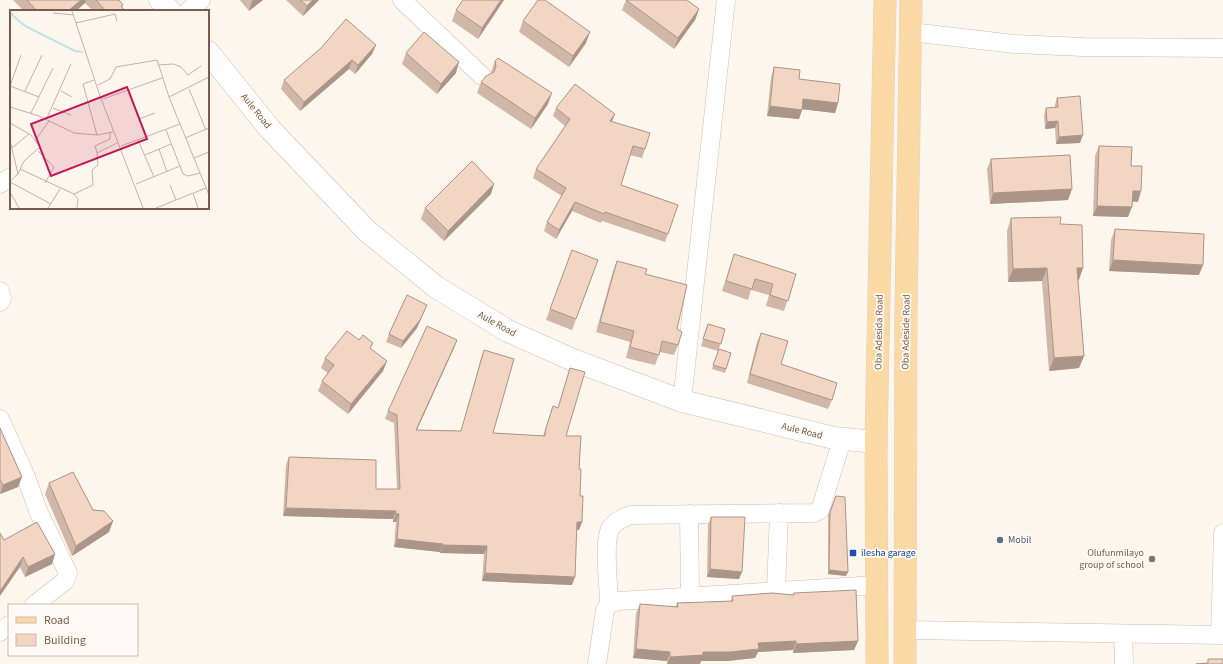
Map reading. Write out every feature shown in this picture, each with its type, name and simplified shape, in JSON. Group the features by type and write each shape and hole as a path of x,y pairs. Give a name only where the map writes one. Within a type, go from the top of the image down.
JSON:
{"main road":[{"name":"Oba Adesida Road","path":"877,664 876,442 885,0"},
{"name":"Oba Adeside Road","path":"905,664 906,315 911,0"}],"street":[{"path":"160,0 169,10"},
{"path":"189,10 201,0"},
{"path":"402,0 482,76"},
{"path":"682,400 726,0"},
{"path":"911,32 1037,45 1083,47 1223,48"},
{"name":"Aule Road","path":"209,53 270,129 367,231 436,287 508,331 573,360 682,400 842,440 876,442"},
{"path":"0,184 10,178"},
{"path":"0,291 2,299 0,302"},
{"path":"0,419 26,477 39,513 68,573 65,581 35,604"},
{"path":"597,664 605,610 609,604 606,541 610,528 619,520 630,515 739,515 814,512 820,510 842,440"},
{"path":"776,591 779,513"},
{"path":"689,514 690,596"},
{"path":"905,630 1222,635 1223,533"},
{"path":"609,604 619,601 877,585"},
{"path":"0,632 8,626"},
{"path":"1123,634 1124,664"}],"building":[{"path":"27,0 81,0 69,10 36,10"},
{"path":"96,0 119,0 123,5 121,6 124,10 105,10"},
{"path":"300,0 313,0 307,6"},
{"path":"463,0 501,0 482,28 456,10"},
{"path":"538,0 545,0 590,32 573,56 523,21"},
{"path":"626,0 687,0 699,9 678,38"},
{"path":"346,19 376,45 358,65 352,60 304,102 284,80 321,48"},
{"path":"424,32 459,62 441,84 406,53"},
{"path":"498,58 552,93 535,118 481,82 486,76 494,72 496,67 495,61"},
{"path":"774,67 800,70 799,79 840,84 838,103 803,99 802,110 770,106"},
{"path":"575,84 615,114 610,121 650,133 645,149 633,146 621,185 678,205 668,234 605,212 604,214 575,202 559,230 547,222 566,188 536,169 570,119 556,108"},
{"path":"1080,96 1083,135 1059,137 1058,121 1047,122 1046,108 1058,107 1057,98"},
{"path":"1099,146 1132,147 1131,166 1142,166 1141,191 1133,191 1132,207 1097,206"},
{"path":"1070,155 1072,189 993,193 991,159"},
{"path":"472,161 494,184 448,231 425,208"},
{"path":"1061,217 1060,224 1082,225 1083,268 1077,268 1084,356 1054,358 1047,268 1013,269 1011,218"},
{"path":"1115,229 1204,234 1203,265 1113,260"},
{"path":"572,250 598,260 576,319 550,309"},
{"path":"734,254 796,274 788,301 770,295 773,284 755,279 752,289 726,281"},
{"path":"617,261 647,269 645,274 687,285 677,329 682,332 678,345 662,341 659,355 630,347 634,331 600,322"},
{"path":"407,295 427,305 420,320 403,341 389,334"},
{"path":"708,324 725,329 721,344 703,339"},
{"path":"427,326 457,340 416,430 461,431 484,350 514,359 493,433 545,436 553,406 558,408 570,368 585,372 566,436 581,436 579,469 581,469 580,496 583,496 582,522 577,522 575,577 485,573 487,546 443,545 397,539 399,514 396,514 396,511 286,508 289,457 376,460 376,489 400,489 397,415 388,411"},
{"path":"347,331 359,340 363,335 373,343 370,348 387,361 351,404 322,381 334,365 325,358"},
{"path":"761,333 788,341 781,364 837,383 832,400 750,374"},
{"path":"719,349 731,353 726,369 713,365"},
{"path":"0,428 22,477 3,485 0,479"},
{"path":"73,472 93,510 104,511 113,521 76,546 49,483"},
{"path":"836,496 845,497 848,572 829,570 830,512"},
{"path":"711,517 745,517 742,572 710,569"},
{"path":"37,522 55,554 28,567 23,557 0,591 0,533 4,540"},
{"path":"856,590 858,641 796,644 796,641 758,643 759,649 730,652 703,652 703,655 670,657 670,652 636,649 640,604 678,607 677,603 733,601 732,596 772,593 794,595 794,593"},
{"path":"1208,659 1223,659 1223,664 1196,664 1208,663"}],"place":[{"name":"Mobil","path":"1000,540"},
{"name":"ilesha garage","path":"853,553"},
{"name":"Olufunmilayo group of school","path":"1152,559"}]}
